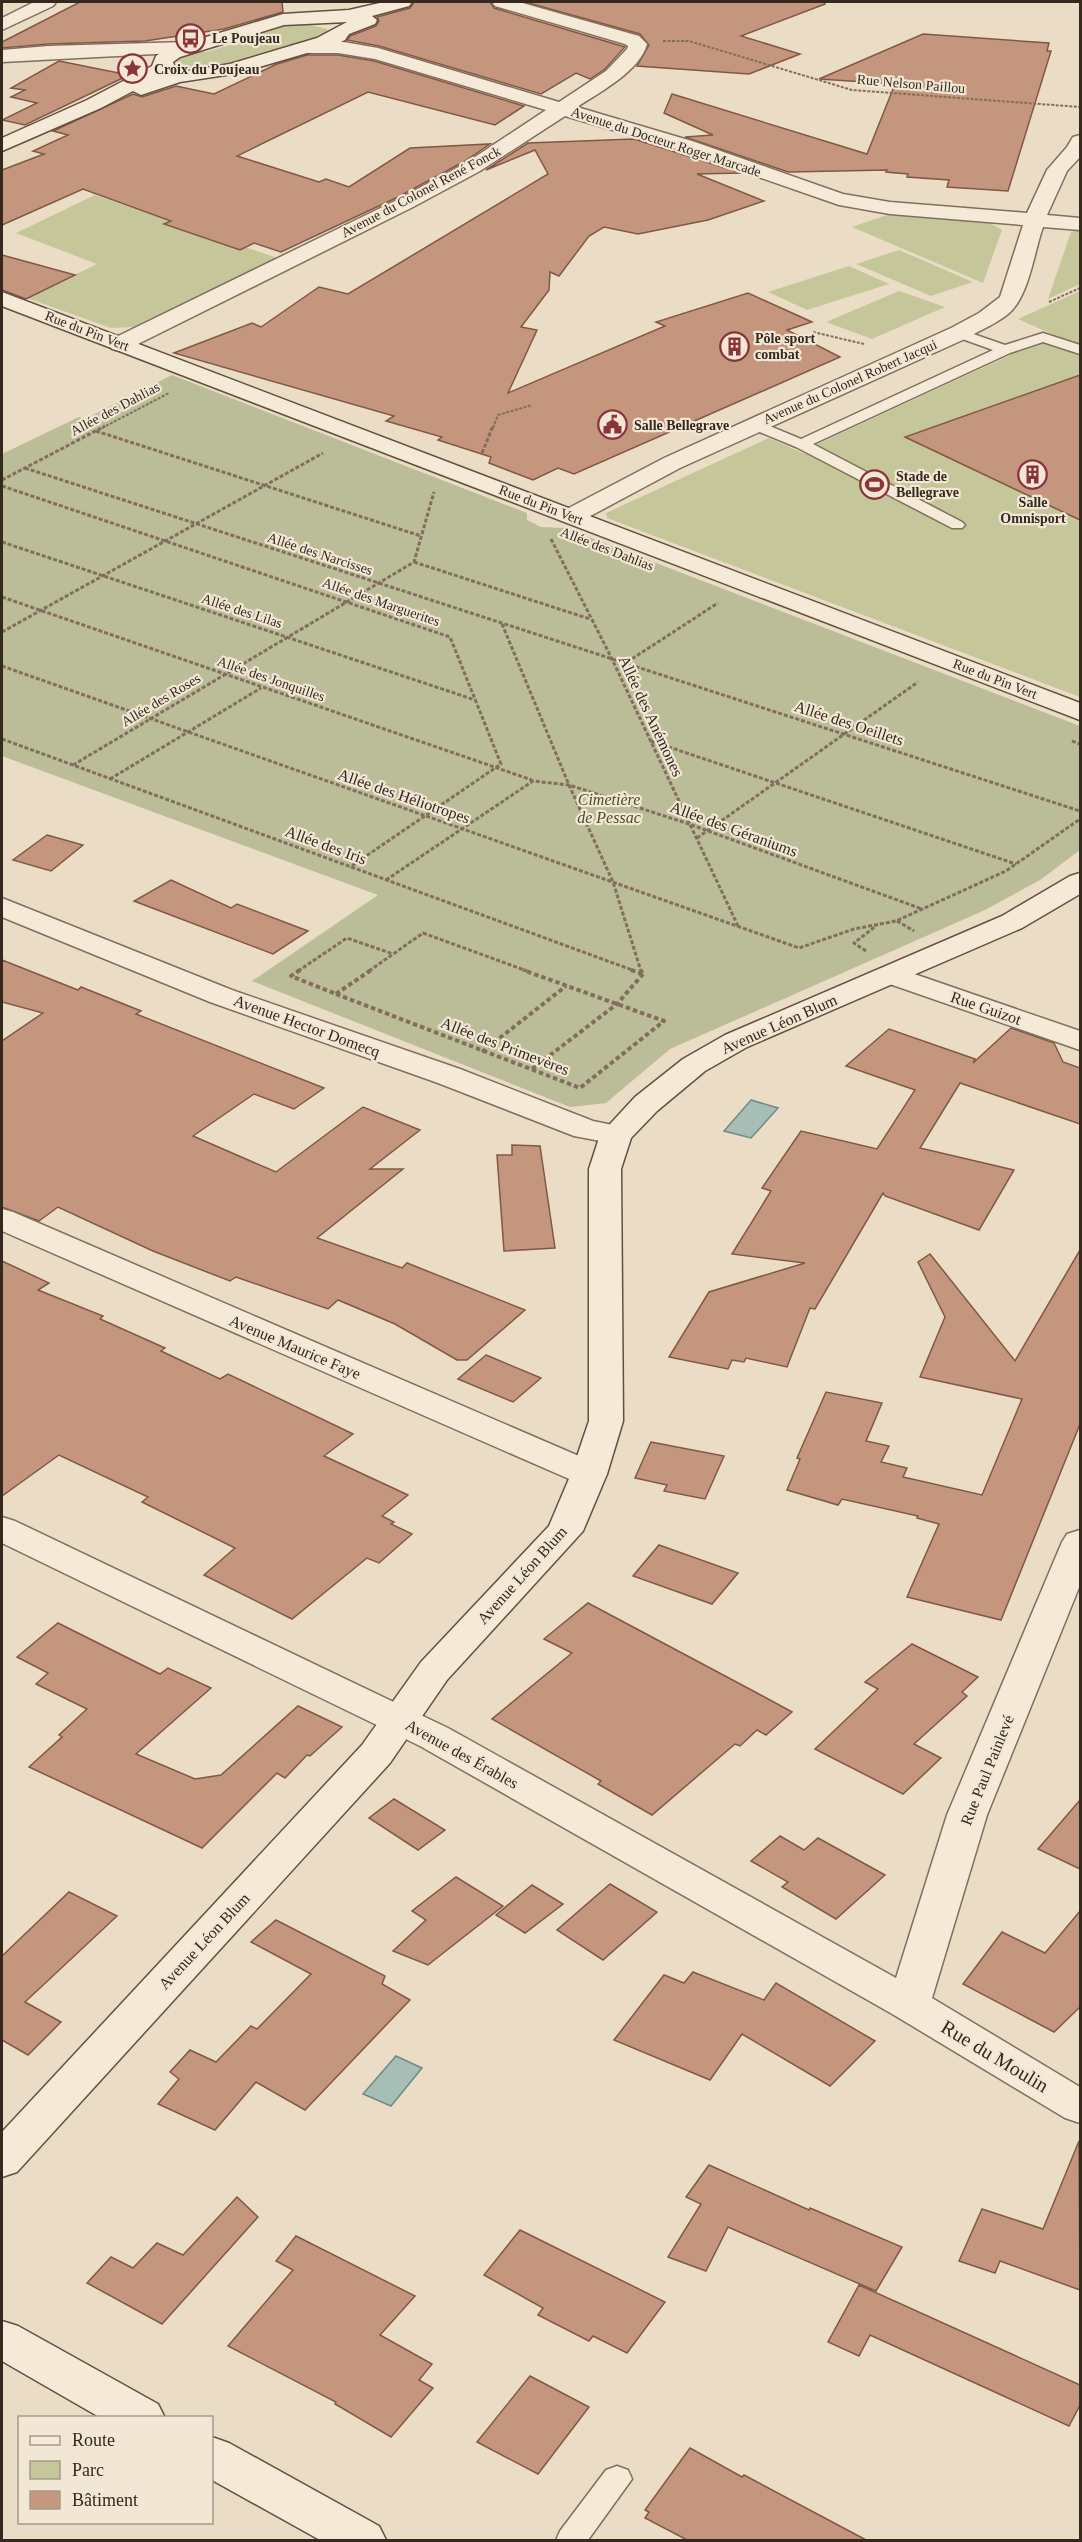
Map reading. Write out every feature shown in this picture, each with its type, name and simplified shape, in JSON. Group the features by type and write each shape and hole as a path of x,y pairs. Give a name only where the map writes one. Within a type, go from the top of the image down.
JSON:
{"street":[{"path":"2,25 39,2"},
{"path":"94,104 164,64 167,56 187,48 283,21 349,16 403,2"},
{"path":"2,145 94,104 161,81 232,69 331,40 342,32 422,2"},
{"path":"501,2 632,40 638,44"},
{"name":"Avenue du Docteur Roger Marcade","path":"308,19 328,22 360,42 565,105 838,199 896,208 1037,216"},
{"name":"Avenue du Colonel René Fonck","path":"120,344 416,198 472,167 613,75 636,51 638,44"},
{"name":"Avenue du Docteur Roger Marcade","path":"300,49 338,47 366,51 565,105"},
{"path":"2,56 48,52 187,48"},
{"path":"21,55 143,58 164,64 174,71 198,74"},
{"name":"Avenue du Colonel Robert Jacqui","path":"572,516 672,464 959,333 994,313 1010,299 1037,216 1058,168 1077,152 1080,141"},
{"path":"1037,216 1080,216"},
{"path":"1037,216 1080,224"},
{"name":"Rue du Pin Vert","path":"2,299 1080,712"},
{"name":"Avenue Léon Blum","path":"2,2160 376,1754 434,1671 565,1531 589,1474 606,1421 605,1169 616,1135 646,1104 694,1065 736,1041 1012,922 1080,882"},
{"name":"Avenue Hector Domecq","path":"2,907 221,996 449,1076 585,1129 616,1135"},
{"name":"Rue Guizot","path":"891,975 1080,1041"},
{"name":"Avenue Maurice Faye","path":"2,1219 589,1474"},
{"name":"Avenue des Érables","path":"2,1529 434,1737 909,2004"},
{"name":"Rue Paul Painlevé","path":"909,2004 967,1815 1080,1542"},
{"name":"Rue du Moulin","path":"909,2004 1080,2107"},
{"path":"2,2339 138,2416"},
{"path":"213,2458 362,2541"}],"lane":[{"path":"959,333 1005,350"},
{"path":"801,444 1005,350 1043,338 1080,350"},
{"path":"755,425 801,444 957,525"},
{"path":"571,2541 617,2479"}],"path":[{"name":"Rue Nelson Paillou","path":"638,44 673,40 689,41 852,90 1080,107"},
{"path":"1049,302 1080,288"},
{"path":"813,333 868,345"},
{"name":"Allée des Dahlias","path":"2,480 171,391"},
{"path":"470,478 489,469 479,462 498,415 532,405"},
{"path":"95,431 422,536"},
{"path":"2,632 329,450 319,446"},
{"name":"Allée des Narcisses","path":"24,468 611,657"},
{"name":"Allée des Marguerites","path":"2,486 450,637 501,764 495,768"},
{"path":"434,491 414,562 591,619"},
{"name":"Allée des Dahlias","path":"550,538 561,542"},
{"name":"Allée des Anémones","path":"550,538 611,657 738,927"},
{"name":"Allée des Lilas","path":"2,542 476,700"},
{"name":"Allée des Roses","path":"73,765 414,562"},
{"name":"Allée des Jonquilles","path":"2,597 533,781"},
{"path":"627,662 718,603 708,599"},
{"path":"501,623 569,785 613,882 643,974 617,1004 532,1069"},
{"name":"Allée des Oeillets","path":"611,657 1080,812"},
{"name":"Allée des Héliotropes","path":"2,666 799,948 854,929 896,921 922,909"},
{"path":"697,838 919,681 908,677"},
{"path":"110,779 261,687"},
{"name":"Allée des Iris","path":"2,739 643,974"},
{"path":"1070,740 1080,744"},
{"path":"650,741 1017,864"},
{"path":"350,867 495,768"},
{"path":"386,880 533,781"},
{"name":"Allée des Géraniums","path":"533,781 569,785 689,824 922,909"},
{"path":"922,909 1006,872 1080,819"},
{"name":"Allée des Primevères","path":"423,933 664,1021 580,1088 291,976 347,938 393,954 423,933"},
{"path":"336,993 393,954"},
{"path":"449,1076 567,986"}],"green space":[{"path":"302,23 327,29 329,34 314,41 245,62 212,69 197,70 185,67 176,61 177,57 191,51 206,52 244,41 243,36 283,25"},
{"path":"95,195 277,258 135,327 111,328 27,298 97,264 16,233"},
{"path":"890,214 990,223 1002,230 983,283 852,227"},
{"path":"1080,231 1080,284 1048,299 1071,232"},
{"path":"899,250 973,282 931,296 856,264"},
{"path":"849,266 889,284 807,310 768,292"},
{"path":"899,291 945,307 872,339 826,322"},
{"name":"Stade de Bellegrave","path":"1080,291 1080,697 607,518 606,513 769,438 805,454 822,448 817,444 1054,335 1018,319"},
{"name":"Cimetière de Pessac","path":"172,375 527,513 527,520 541,527 565,528 1080,726 1080,850 1040,880 985,910 670,1049 606,1103 570,1107 252,981 378,895 2,756 2,454 79,417 85,419"}],"shaded area":[{"path":"751,1100 778,1108 751,1138 724,1131"},
{"path":"396,2056 422,2068 391,2106 363,2094"}],"building":[{"path":"80,2 282,2 283,12 224,29 145,41 2,48 2,42"},
{"path":"414,2 490,2 494,8 625,47 605,69 590,79 576,73 541,94 379,46 347,40 350,36 376,26 379,21 377,17 410,8"},
{"path":"525,2 824,2 825,4 741,36 800,54 749,74 637,66 649,45 640,34"},
{"path":"923,34 1049,43 1047,51 1051,51 1008,191 947,187 949,180 907,177 908,174 886,172 887,170 788,172 685,137 713,135 664,113 672,94 867,154 895,84 819,79"},
{"path":"307,55 338,55 374,61 524,106 495,125 368,92 237,156 319,182 326,179 349,187 410,148 490,144 465,161 398,197 281,252 254,243 240,250 164,224 171,221 83,189 2,225 2,170 44,154 33,151 68,135 53,131 133,94 142,97 176,86 214,94 277,64"},
{"path":"59,61 129,75 25,125 2,120 37,103 11,97 25,90 11,88"},
{"path":"634,139 741,173 697,174 764,201 708,220 638,234 604,227 589,236 559,276 550,272 549,290 521,327 537,330 508,393 665,326 656,322 748,293 812,322 787,330 840,357 574,474 558,468 533,480 489,463 491,457 438,440 442,437 386,421 394,416 174,353 252,323 261,327 319,287 348,294 548,174 535,150 486,170 528,143"},
{"path":"2,255 75,275 26,299 2,290"},
{"name":"Salle Omnisport","path":"1080,375 1080,520 905,437"},
{"path":"47,835 83,845 51,871 13,860"},
{"path":"171,880 231,908 237,904 308,931 273,954 134,901"},
{"path":"2,960 78,990 81,987 141,1011 136,1014 324,1088 294,1109 254,1094 193,1136 276,1172 363,1107 420,1130 370,1169 403,1169 317,1238 402,1268 407,1263 525,1310 467,1360 457,1360 395,1324 338,1300 328,1309 236,1277 230,1281 153,1251 58,1207 39,1221 2,1207 2,1041 43,1013 2,1002"},
{"path":"1011,1028 1054,1043 1063,1062 1080,1068 1080,1124 960,1083 920,1148 1014,1170 979,1230 885,1196 883,1193 815,1309 810,1308 787,1367 746,1358 744,1362 732,1360 728,1369 669,1357 709,1292 805,1263 732,1254 771,1191 762,1188 801,1131 877,1149 915,1090 846,1066 889,1029 975,1059 973,1063"},
{"path":"512,1145 540,1146 555,1248 504,1251 497,1155 512,1155"},
{"path":"1080,1250 1080,1424 1001,1620 907,1597 939,1524 917,1518 918,1516 842,1499 838,1505 787,1490 800,1459 797,1458 826,1392 882,1403 866,1441 889,1446 881,1462 907,1468 903,1477 982,1495 1022,1399 920,1377 945,1317 918,1262 930,1254 1015,1361"},
{"path":"2,1261 49,1283 38,1290 103,1316 100,1319 165,1348 161,1351 220,1379 228,1374 353,1434 324,1456 408,1495 382,1516 394,1522 391,1524 412,1534 379,1563 367,1558 292,1619 204,1575 235,1548 142,1502 148,1497 59,1455 2,1496"},
{"path":"486,1355 541,1378 513,1402 458,1379"},
{"path":"651,1442 724,1456 705,1499 664,1491 667,1485 635,1478"},
{"path":"659,1545 738,1573 712,1604 633,1576"},
{"path":"588,1603 792,1712 766,1735 757,1730 740,1746 735,1744 652,1815 598,1784 601,1781 492,1719 572,1653 544,1639"},
{"path":"58,1623 160,1674 168,1668 211,1688 136,1754 195,1779 221,1775 298,1706 342,1727 310,1756 307,1755 285,1778 277,1773 202,1848 29,1767 62,1737 59,1735 87,1709 36,1684 48,1673 17,1657"},
{"path":"912,1644 978,1677 962,1692 967,1696 914,1744 941,1758 903,1794 815,1749 878,1689 865,1682"},
{"path":"394,1799 445,1830 418,1850 369,1818"},
{"path":"1080,1800 1080,1869 1038,1849"},
{"path":"780,1836 804,1850 818,1838 885,1875 836,1919 782,1887 788,1882 751,1861"},
{"path":"456,1877 503,1906 428,1965 393,1951 426,1920 412,1911"},
{"path":"610,1884 657,1912 603,1960 557,1930"},
{"path":"532,1885 563,1904 525,1933 496,1915"},
{"path":"69,1892 117,1916 25,2002 61,2022 28,2055 2,2040 2,1956"},
{"path":"1080,1911 1080,2007 1054,2032 963,1984 1002,1932 1045,1953"},
{"path":"276,1920 385,1976 382,1984 410,2000 305,2110 256,2082 215,2130 158,2104 179,2079 170,2072 190,2050 216,2062 251,2026 257,2029 311,1974 251,1942"},
{"path":"693,1972 764,2000 776,1983 875,2041 830,2086 742,2034 710,2080 614,2040 664,1975 684,1983"},
{"path":"1079,2141 1080,2290 1000,2261 995,2273 959,2261 982,2209 1043,2229"},
{"path":"709,2165 809,2210 810,2208 902,2247 876,2291 728,2227 706,2271 668,2257 701,2204 686,2197"},
{"path":"237,2197 258,2217 162,2324 87,2283 111,2257 133,2268 157,2243 183,2255"},
{"path":"520,2230 665,2302 627,2353 593,2336 589,2341 538,2315 543,2308 484,2275"},
{"path":"296,2236 415,2296 380,2335 432,2364 419,2380 433,2388 391,2437 335,2404 336,2402 228,2346 293,2270 276,2261"},
{"path":"859,2285 1080,2385 1080,2405 1069,2426 870,2335 859,2356 828,2342"},
{"path":"530,2376 589,2407 538,2474 477,2442"},
{"path":"690,2448 868,2541 689,2541 645,2518 649,2512 645,2510"}],"place":[{"name":"Le Poujeau","path":"191,38"},
{"name":"Croix du Poujeau","path":"133,69"},
{"name":"Pôle sport combat","path":"734,346"},
{"name":"Salle Bellegrave","path":"613,425"},
{"name":"Salle Omnisport","path":"1033,475"},
{"name":"Stade de Bellegrave","path":"875,484"}]}
